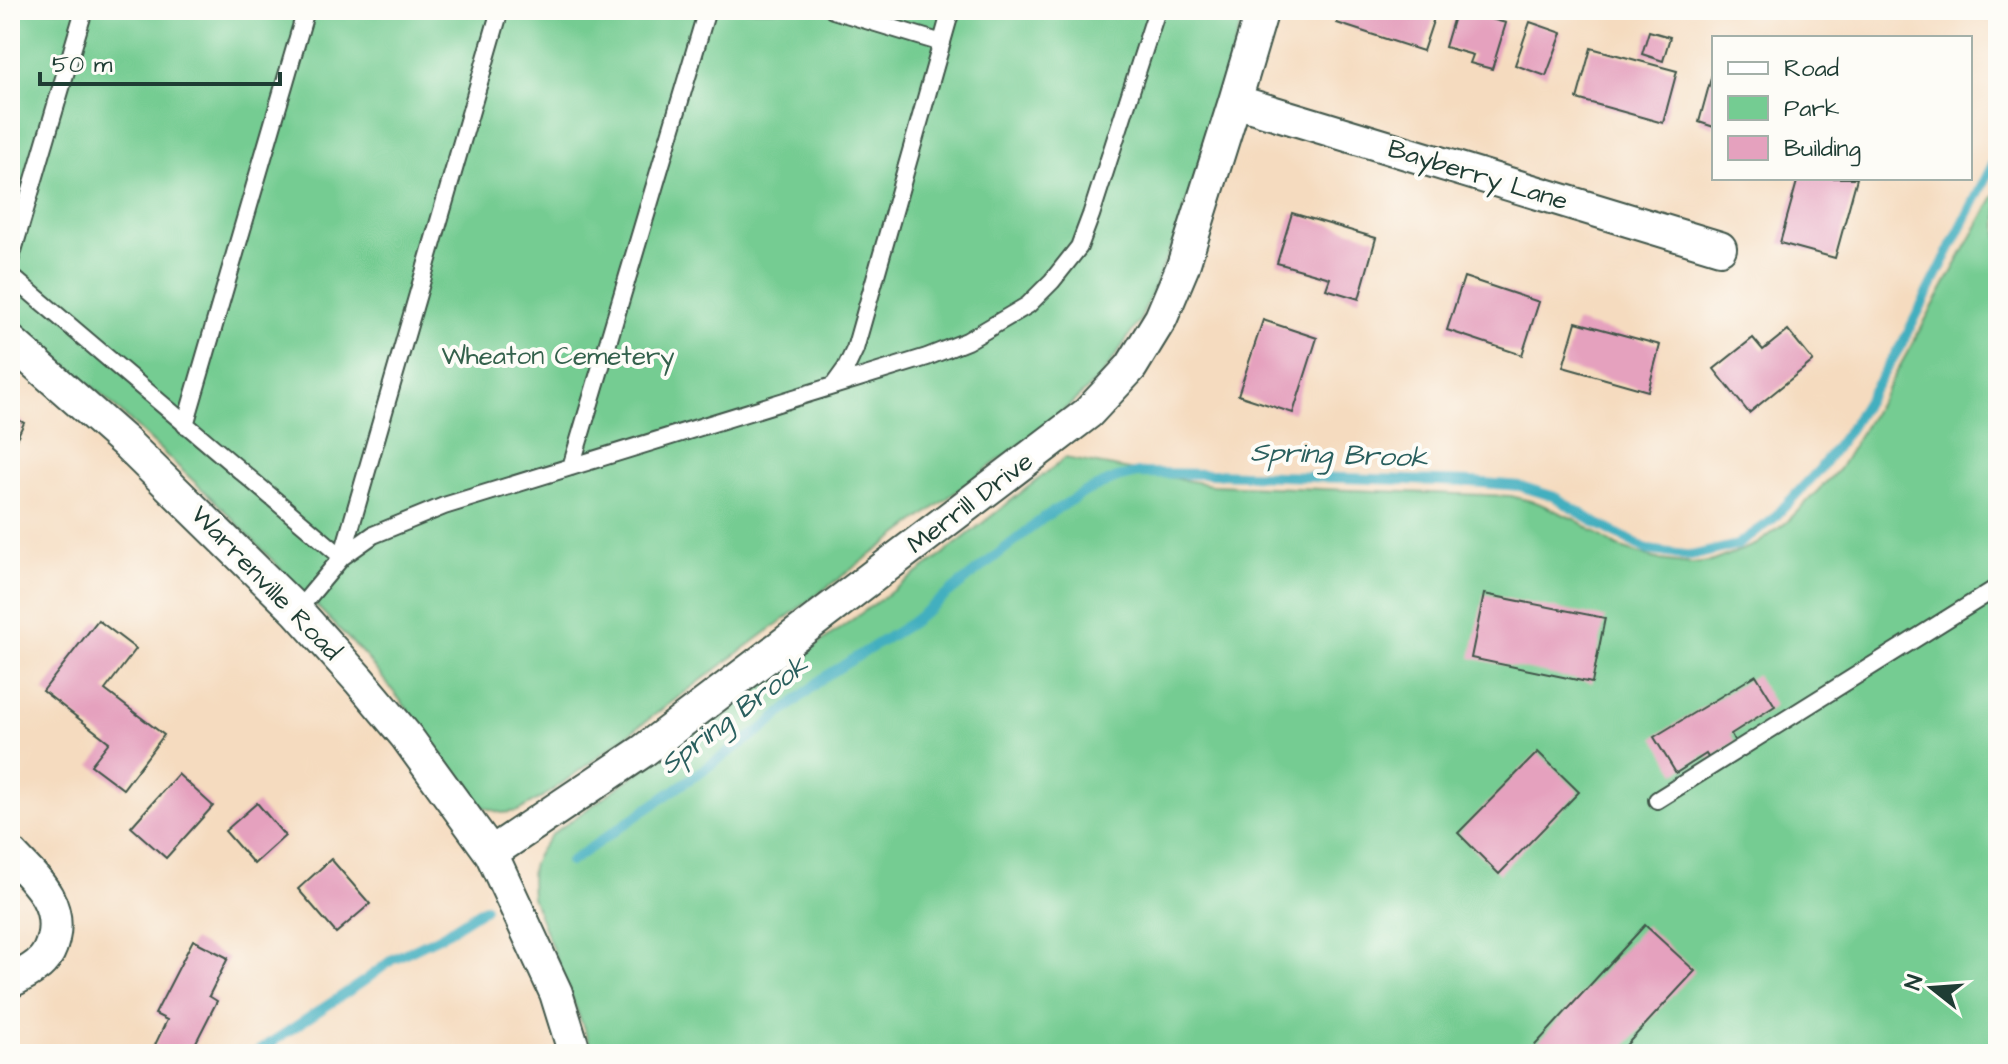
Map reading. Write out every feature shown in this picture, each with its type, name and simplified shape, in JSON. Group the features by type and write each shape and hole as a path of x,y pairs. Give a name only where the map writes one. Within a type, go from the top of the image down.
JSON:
{"street":[{"name":"Merrill Drive","path":"491,853 643,751 1088,413 1131,367 1161,318 1183,266 1262,10"},
{"name":"Bayberry Lane","path":"1235,101 1720,248"},
{"name":"Warrenville Road","path":"10,341 125,442 297,611 406,736 491,853 556,993 575,1054"},
{"path":"10,853 40,885 54,909 56,928 51,948 40,964 10,982"}],"lane":[{"path":"10,261 84,10"},
{"path":"185,425 306,10"},
{"path":"342,557 500,10"},
{"path":"571,467 707,10"},
{"path":"833,10 942,43"},
{"path":"833,386 855,349 951,10"},
{"path":"297,611 342,557 373,535 444,506 927,357 967,341 1028,305 1079,247 1157,10"},
{"path":"10,275 342,557"},
{"path":"1657,800 1998,587"}],"green space":[{"name":"Wheaton Cemetery","path":"10,10 1245,10 1175,238 1140,320 1101,377 1053,420 549,793 518,811 502,813 483,807 470,796 427,734 365,656 218,504 99,392 10,318"},
{"path":"1998,189 1998,1054 594,1054 532,897 533,864 551,835 937,559 1065,458 1212,485 1511,496 1538,503 1576,520 1618,547 1660,560 1692,564 1710,562 1757,544 1787,522 1839,469"}],"building":[{"path":"1341,10 1436,12 1423,51 1337,23"},
{"path":"1456,10 1506,23 1492,69 1470,63 1473,55 1445,47"},
{"path":"1530,22 1562,33 1546,76 1515,65"},
{"path":"1649,31 1670,37 1663,61 1642,54"},
{"path":"1591,48 1677,71 1663,123 1577,99"},
{"path":"1712,75 1712,126 1699,122"},
{"path":"1797,180 1856,180 1835,258 1780,243"},
{"path":"1292,213 1376,238 1359,299 1326,289 1330,278 1277,263"},
{"path":"1464,277 1539,302 1522,355 1447,330"},
{"path":"1263,320 1317,338 1293,413 1238,395"},
{"path":"1576,322 1660,345 1648,391 1563,367"},
{"path":"1788,330 1813,361 1749,413 1714,369 1753,338 1763,350"},
{"path":"10,415 24,423 10,452"},
{"path":"1484,594 1605,618 1592,683 1471,658"},
{"path":"98,620 136,649 105,690 164,735 123,789 91,765 109,742 43,691"},
{"path":"1756,675 1775,706 1731,734 1735,742 1709,759 1706,754 1676,773 1654,737"},
{"path":"1538,752 1579,792 1499,874 1458,833"},
{"path":"178,774 213,806 166,858 131,827"},
{"path":"257,803 285,836 254,864 225,831"},
{"path":"331,859 370,904 336,933 298,889"},
{"path":"1645,925 1695,971 1618,1054 1527,1054"},
{"path":"193,940 228,958 209,996 217,1001 190,1054 168,1054 154,1047 167,1020 155,1014"}],"waterway":[{"name":"Spring Brook","path":"570,862 764,728 823,678 911,623 1046,516 1085,492 1117,478 1138,473 1212,474 1520,486 1555,497 1648,550 1691,556 1737,545 1770,522 1819,470 1850,428 1903,342 1998,154"},
{"name":"Spring Brook","path":"254,1054 393,959 441,936 485,908"}]}
